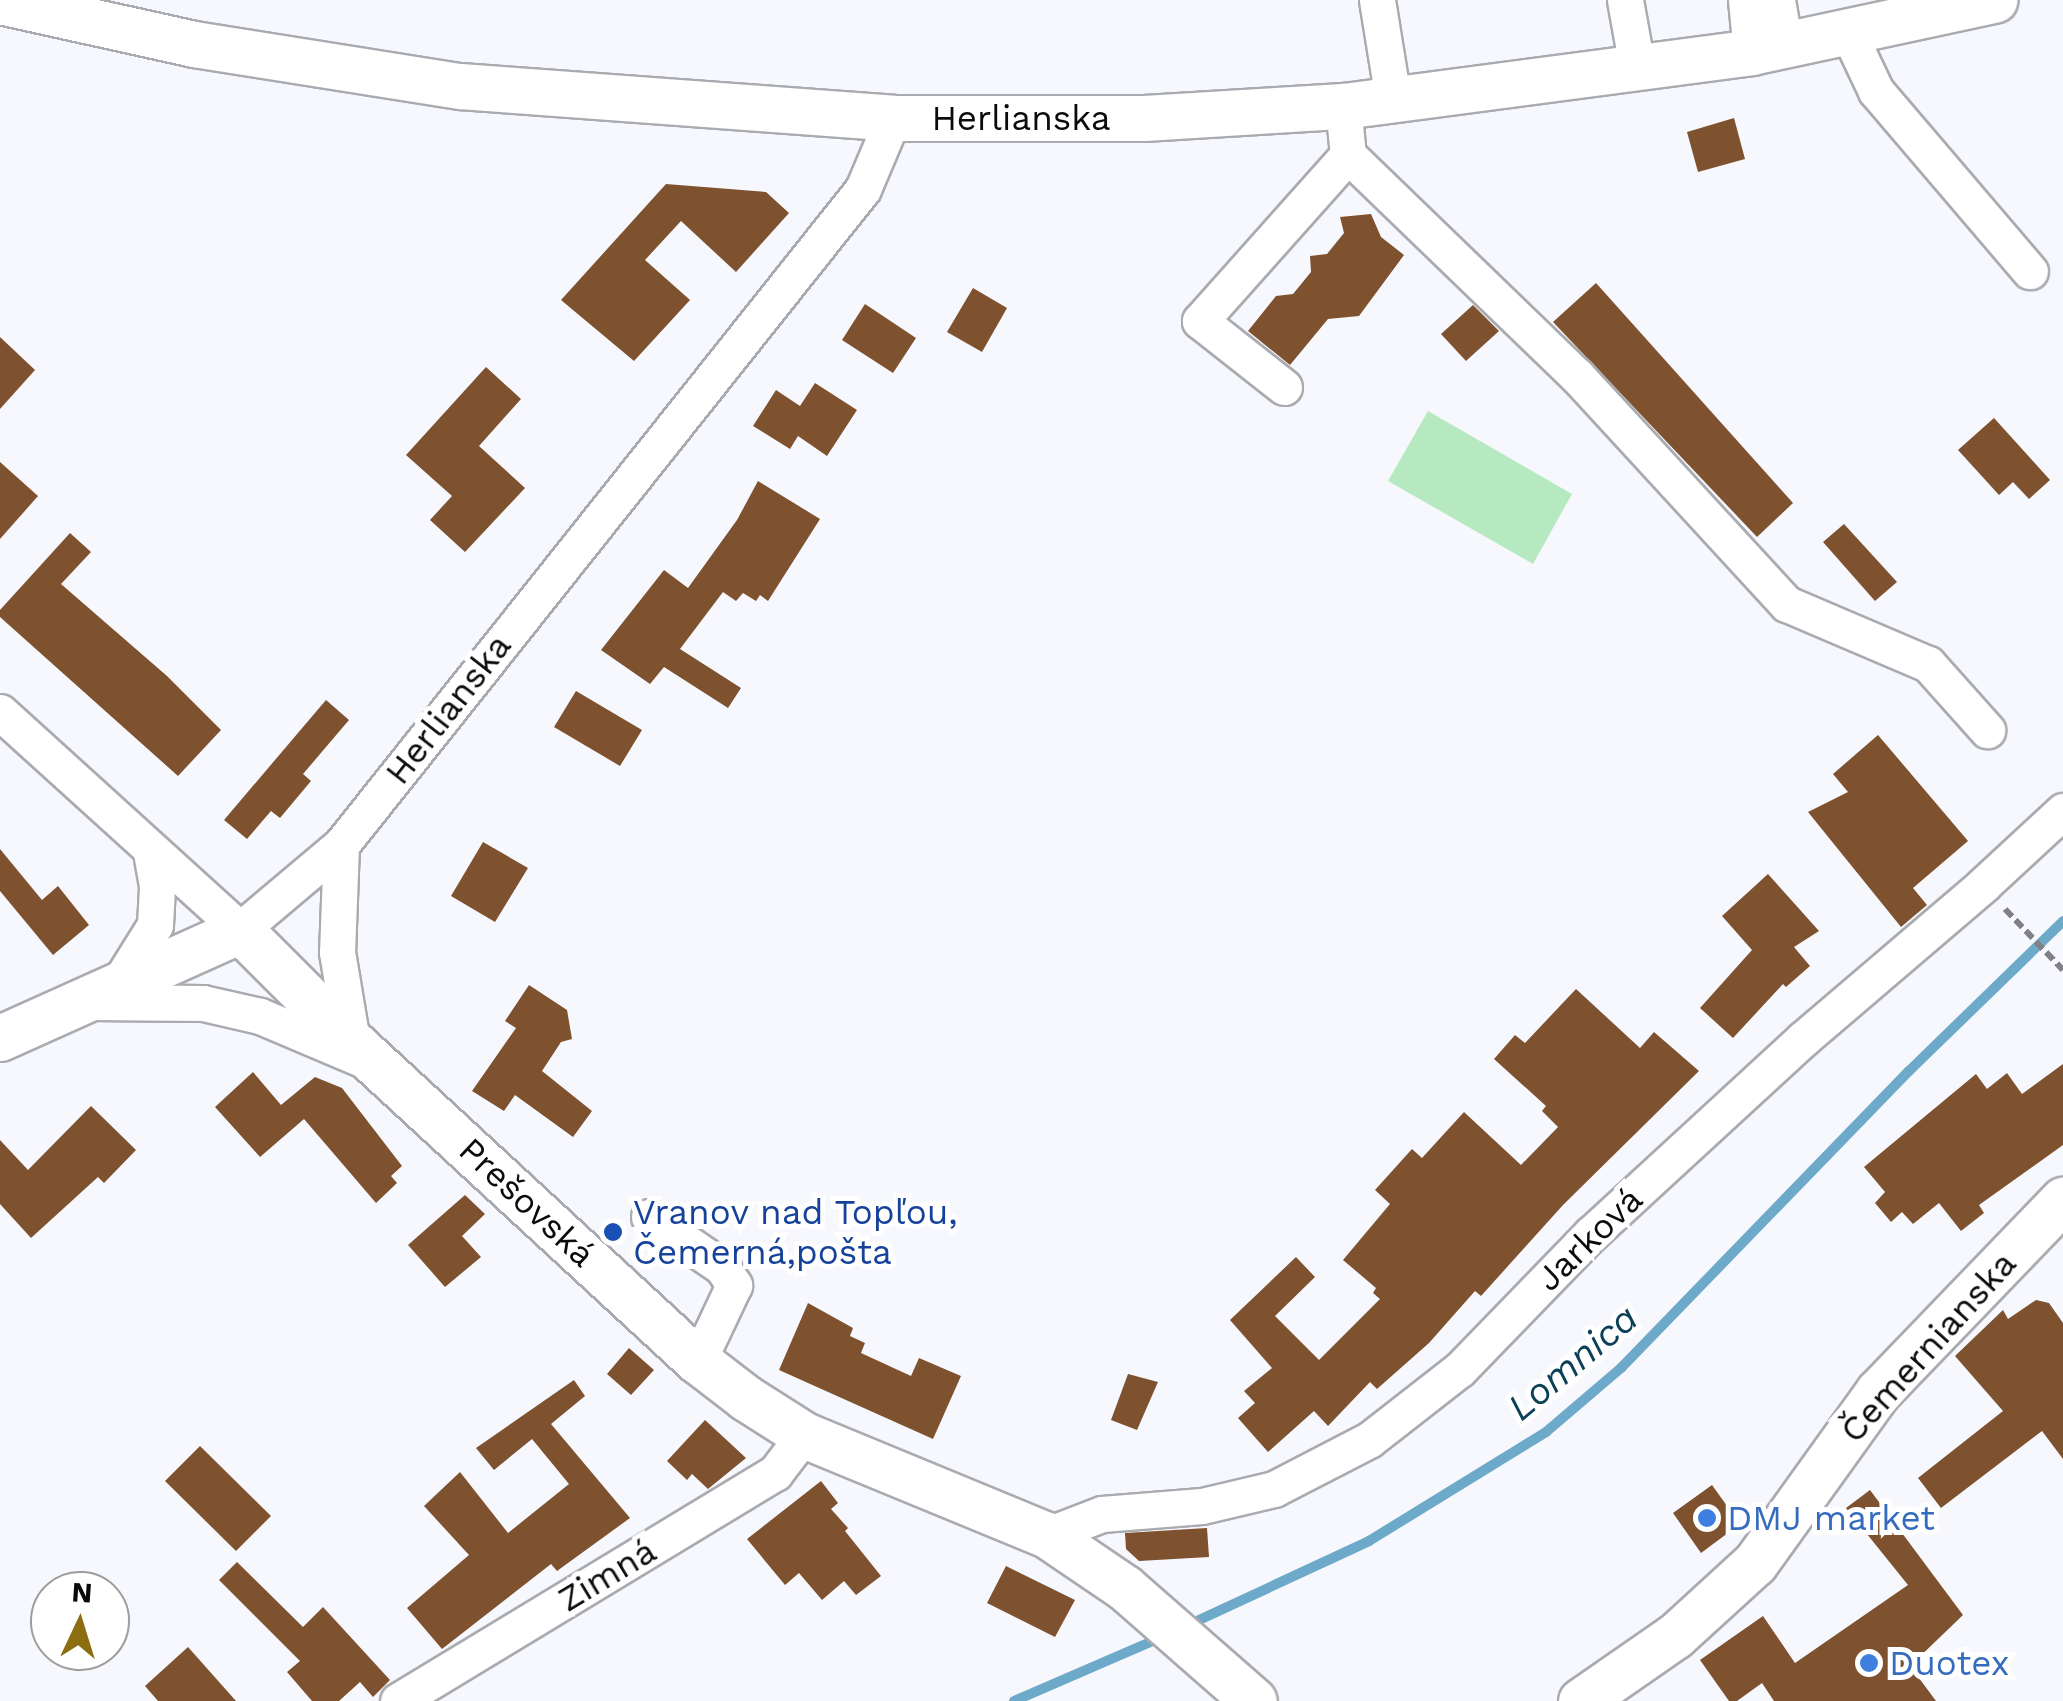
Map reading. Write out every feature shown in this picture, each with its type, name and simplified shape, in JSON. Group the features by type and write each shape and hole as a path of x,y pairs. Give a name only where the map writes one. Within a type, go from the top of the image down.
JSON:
{"main road":[{"name":"Herlianska","path":"893,118 1144,118 1343,106 1768,49 1994,0"},
{"path":"0,2 194,44 460,86 893,118"},
{"name":"Herlianska","path":"0,1038 240,930"},
{"name":"Prešovská","path":"240,930 364,1053 698,1361 804,1434 1047,1535 1125,1588 1217,1664 1254,1701"},
{"name":"Čemernianska","path":"1581,1701 1675,1636 1755,1563 1878,1392 2063,1200"}],"street":[{"path":"1377,0 1393,99"},
{"path":"1625,0 1637,66"},
{"path":"1746,0 1768,49"},
{"path":"1768,49 1777,0"},
{"path":"1848,32 1876,92 2030,271"},
{"path":"1343,106 1348,155 1577,376 1787,604 1928,664 1987,730"},
{"name":"Herlianska","path":"240,930 342,845 863,189 893,118"},
{"path":"1284,387 1200,321 1348,155"},
{"name":"Prešovská","path":"0,712 240,930"},
{"name":"Jarková","path":"1047,1535 1102,1514 1202,1506 1274,1489 1369,1440 1460,1370 1605,1221 1803,1038 2063,811"},
{"path":"342,845 337,952 364,1053"},
{"path":"120,982 155,926 157,886 151,851"},
{"path":"76,1002 203,1003 260,1016 364,1053"},
{"path":"650,1217 722,1268 734,1286 698,1361"},
{"name":"Zimná","path":"398,1701 775,1473 804,1434"}],"path":[{"path":"2018,923 2063,970"}],"green space":[{"path":"1428,411 1572,494 1533,564 1388,481"}],"building":[{"path":"1734,118 1745,159 1698,172 1687,132"},
{"path":"666,184 766,192 789,213 736,272 681,221 645,260 690,300 634,361 561,300"},
{"path":"1371,214 1381,237 1404,255 1359,316 1328,319 1290,365 1248,331 1276,296 1293,294 1311,272 1310,256 1327,254 1344,233 1340,217"},
{"path":"1596,283 1793,503 1757,537 1553,322"},
{"path":"973,288 1007,308 982,352 947,332"},
{"path":"865,304 916,338 893,373 842,340"},
{"path":"1473,305 1499,331 1466,361 1441,334"},
{"path":"0,337 35,370 0,409"},
{"path":"486,367 521,399 479,446 525,488 465,552 430,520 452,496 406,455"},
{"path":"815,383 857,410 827,456 798,436 790,449 753,426 776,390 800,406"},
{"path":"1994,418 2050,480 2029,499 2013,482 1999,495 1958,450"},
{"path":"0,462 38,496 0,539"},
{"path":"758,481 820,519 768,601 760,595 756,601 743,593 736,601 723,592 680,649 741,688 728,708 664,667 650,684 601,650 664,570 688,588 737,520"},
{"path":"1844,524 1897,582 1875,601 1823,542"},
{"path":"70,533 91,552 61,584 167,676 221,730 178,776 0,617 0,610"},
{"path":"576,691 642,730 620,766 554,727"},
{"path":"326,700 349,720 303,774 311,781 280,818 271,811 247,839 224,820"},
{"path":"1878,735 1968,841 1913,888 1927,905 1901,927 1808,812 1848,792 1833,774"},
{"path":"483,842 528,868 495,922 451,896"},
{"path":"0,849 42,900 58,886 89,925 53,955 0,891"},
{"path":"1768,874 1819,931 1794,947 1810,966 1786,987 1783,984 1733,1038 1700,1008 1752,950 1722,916"},
{"path":"529,985 567,1010 572,1039 561,1042 542,1071 592,1111 573,1137 515,1095 504,1111 472,1091 516,1028 505,1021"},
{"path":"1576,989 1640,1048 1654,1032 1699,1071 1563,1205 1481,1296 1475,1291 1429,1343 1377,1389 1370,1382 1328,1426 1314,1411 1268,1452 1238,1418 1255,1403 1244,1391 1272,1368 1230,1320 1296,1257 1315,1277 1275,1316 1319,1360 1380,1299 1373,1293 1376,1288 1343,1260 1390,1204 1375,1190 1412,1149 1422,1158 1464,1112 1521,1165 1558,1127 1542,1111 1546,1106 1494,1059 1515,1035 1525,1043"},
{"path":"2063,1064 2063,1145 1979,1205 1984,1213 1961,1231 1939,1203 1913,1224 1902,1212 1891,1222 1875,1203 1885,1192 1864,1167 1976,1074 1987,1089 2007,1073 2022,1094"},
{"path":"253,1072 281,1105 315,1077 342,1088 402,1166 391,1176 397,1183 376,1203 304,1119 260,1157 215,1107"},
{"path":"91,1106 136,1150 104,1183 98,1177 31,1238 0,1204 0,1140 28,1170"},
{"path":"465,1195 485,1214 462,1236 481,1257 445,1287 408,1245"},
{"path":"2036,1300 2049,1303 2063,1323 2063,1459 2042,1431 1941,1508 1918,1478 2003,1411 1955,1356 2003,1310 2008,1319"},
{"path":"808,1303 853,1328 850,1336 865,1343 861,1353 911,1376 919,1358 961,1376 933,1439 779,1370"},
{"path":"629,1348 654,1370 631,1395 607,1374"},
{"path":"1128,1374 1158,1382 1137,1430 1111,1420"},
{"path":"574,1380 585,1396 551,1424 630,1518 557,1571 551,1564 442,1649 407,1608 469,1555 424,1506 460,1472 508,1533 569,1484 532,1439 494,1470 476,1448"},
{"path":"705,1420 746,1458 708,1489 692,1474 687,1480 667,1461"},
{"path":"200,1446 271,1516 236,1551 165,1481"},
{"path":"821,1481 838,1503 831,1509 881,1576 856,1595 844,1581 822,1600 799,1573 785,1585 747,1539"},
{"name":"DMJ market","path":"1712,1485 1740,1524 1701,1553 1673,1513"},
{"path":"1870,1490 1963,1615 1910,1666 1936,1701 1774,1701 1762,1683 1737,1701 1729,1701 1700,1660 1763,1616 1795,1663 1908,1585 1846,1508"},
{"path":"1207,1528 1209,1557 1139,1561 1126,1549 1125,1533"},
{"path":"237,1562 303,1627 323,1607 390,1680 373,1697 360,1682 339,1701 312,1701 287,1672 300,1661 219,1580"},
{"path":"1006,1566 1075,1600 1055,1637 987,1603"},
{"path":"188,1647 236,1701 158,1701 145,1686"}],"waterway":[{"name":"Lomnica","path":"1184,1627 1369,1541 1546,1432 1621,1368 1909,1071 2063,921"},
{"name":"Lomnica","path":"1014,1701 1164,1636"}],"place":[{"name":"Vranov nad Topľou, Čemerná,pošta","path":"613,1232"},
{"name":"DMJ market","path":"1707,1518"},
{"name":"Duotex","path":"1869,1663"}]}
